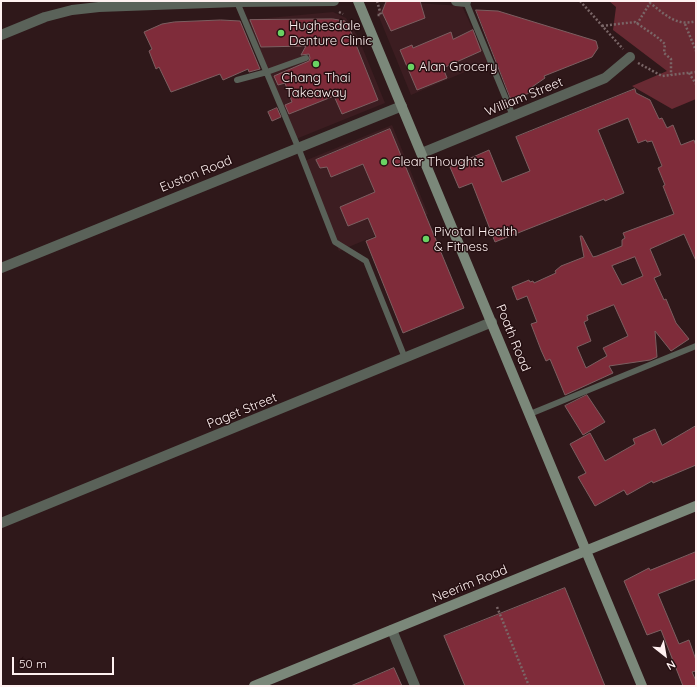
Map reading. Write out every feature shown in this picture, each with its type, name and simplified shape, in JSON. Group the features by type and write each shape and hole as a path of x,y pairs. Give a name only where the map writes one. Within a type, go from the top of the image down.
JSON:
{"street":[{"path":"1,34 45,17 72,10 99,7 238,2 334,1"},
{"name":"Poath Road","path":"358,1 642,686"},
{"name":"William Street","path":"422,153 605,78 630,57"},
{"name":"Euston Road","path":"1,268 298,146 402,106"},
{"name":"Paget Street","path":"1,523 492,322"},
{"name":"Neerim Road","path":"260,685 696,506"},
{"path":"392,630 415,686"}],"lane":[{"path":"461,1 513,116"},
{"path":"238,2 298,146 335,242 366,261 405,358"},
{"path":"237,80 267,72 306,58"},
{"path":"530,414 696,346"}],"path":[{"path":"377,1 381,15 378,15"},
{"path":"637,24 650,3 672,21 685,24 696,21"},
{"path":"339,12 343,14"},
{"path":"601,26 635,22 657,36 665,44 664,53 671,59 671,75"},
{"path":"685,24 692,45 696,51"},
{"path":"690,73 696,84"},
{"path":"497,607 529,686"}],"shaded area":[{"path":"386,1 462,6 488,62 411,95 377,12"},
{"path":"609,1 696,1 696,99 672,109 632,86 667,71 613,30 616,7"},
{"path":"333,12 346,18 358,37 385,103 296,139 246,20"},
{"path":"392,125 428,214 339,251 302,162"}],"building":[{"path":"420,1 425,18 391,31 382,12 386,2"},
{"path":"476,10 498,11 596,41 598,48 592,57 544,76 545,78 532,87 533,92 511,99"},
{"path":"333,19 345,21 349,27 378,100 342,114 334,96 289,114 285,105 292,102 285,83 278,85 274,76 309,61 309,54 301,55 306,46 261,47 250,20"},
{"path":"221,20 240,21 260,69 249,72 248,69 223,80 220,74 171,92 159,67 156,69 149,51 152,49 144,32 162,24 174,22"},
{"path":"473,30 481,51 443,68 447,78 417,90 400,50 412,45 413,48 451,32 453,39"},
{"path":"635,89 636,93 650,100 659,119 662,118 667,128 673,125 681,145 694,140 696,146 696,261 684,234 650,249 661,275 654,278 664,300 666,299 676,323 689,339 671,351 655,331 657,357 650,360 609,366 613,373 565,395 550,359 546,361 531,324 537,322 527,296 517,300 512,287 529,280 530,282 533,281 534,283 556,273 555,271 561,266 584,257 580,236 582,236 593,257 622,246 622,240 625,238 623,233 674,214 663,186 665,185 658,168 662,166 652,141 647,142 646,140 638,143 628,118 598,130 624,193 605,201 604,199 495,242 472,183 459,188 450,167 489,150 502,182 530,171 516,137","holes":["635,257 643,276 622,285 612,266","614,305 628,336 603,348 607,356 586,368 577,347 591,341 584,322 588,320 587,316"]},
{"path":"277,108 281,117 272,121 268,112"},
{"path":"390,129 464,308 403,333 366,241 376,237 368,218 348,226 340,207 375,192 363,164 331,177 327,167 320,168 316,160"},
{"path":"587,395 605,422 583,435 565,406"},
{"path":"696,426 696,465 653,483 652,481 627,495 624,490 595,506 578,477 586,473 570,444 590,433 605,461 635,444 633,439 655,429 662,445"},
{"path":"696,552 696,579 658,594 679,644 689,640 696,660 696,671 692,672 696,681 696,686 683,686 661,630 647,635 624,581 649,568 650,570"},
{"path":"565,588 605,686 465,686 444,636"},
{"path":"394,668 402,686 351,686"}],"place":[{"name":"Hughesdale Denture Clinic","path":"281,33"},
{"name":"Chang Thai Takeaway","path":"316,64"},
{"name":"Alan Grocery","path":"411,67"},
{"name":"Clear Thoughts","path":"384,162"},
{"name":"Pivotal Health & Fitness","path":"426,239"}]}
